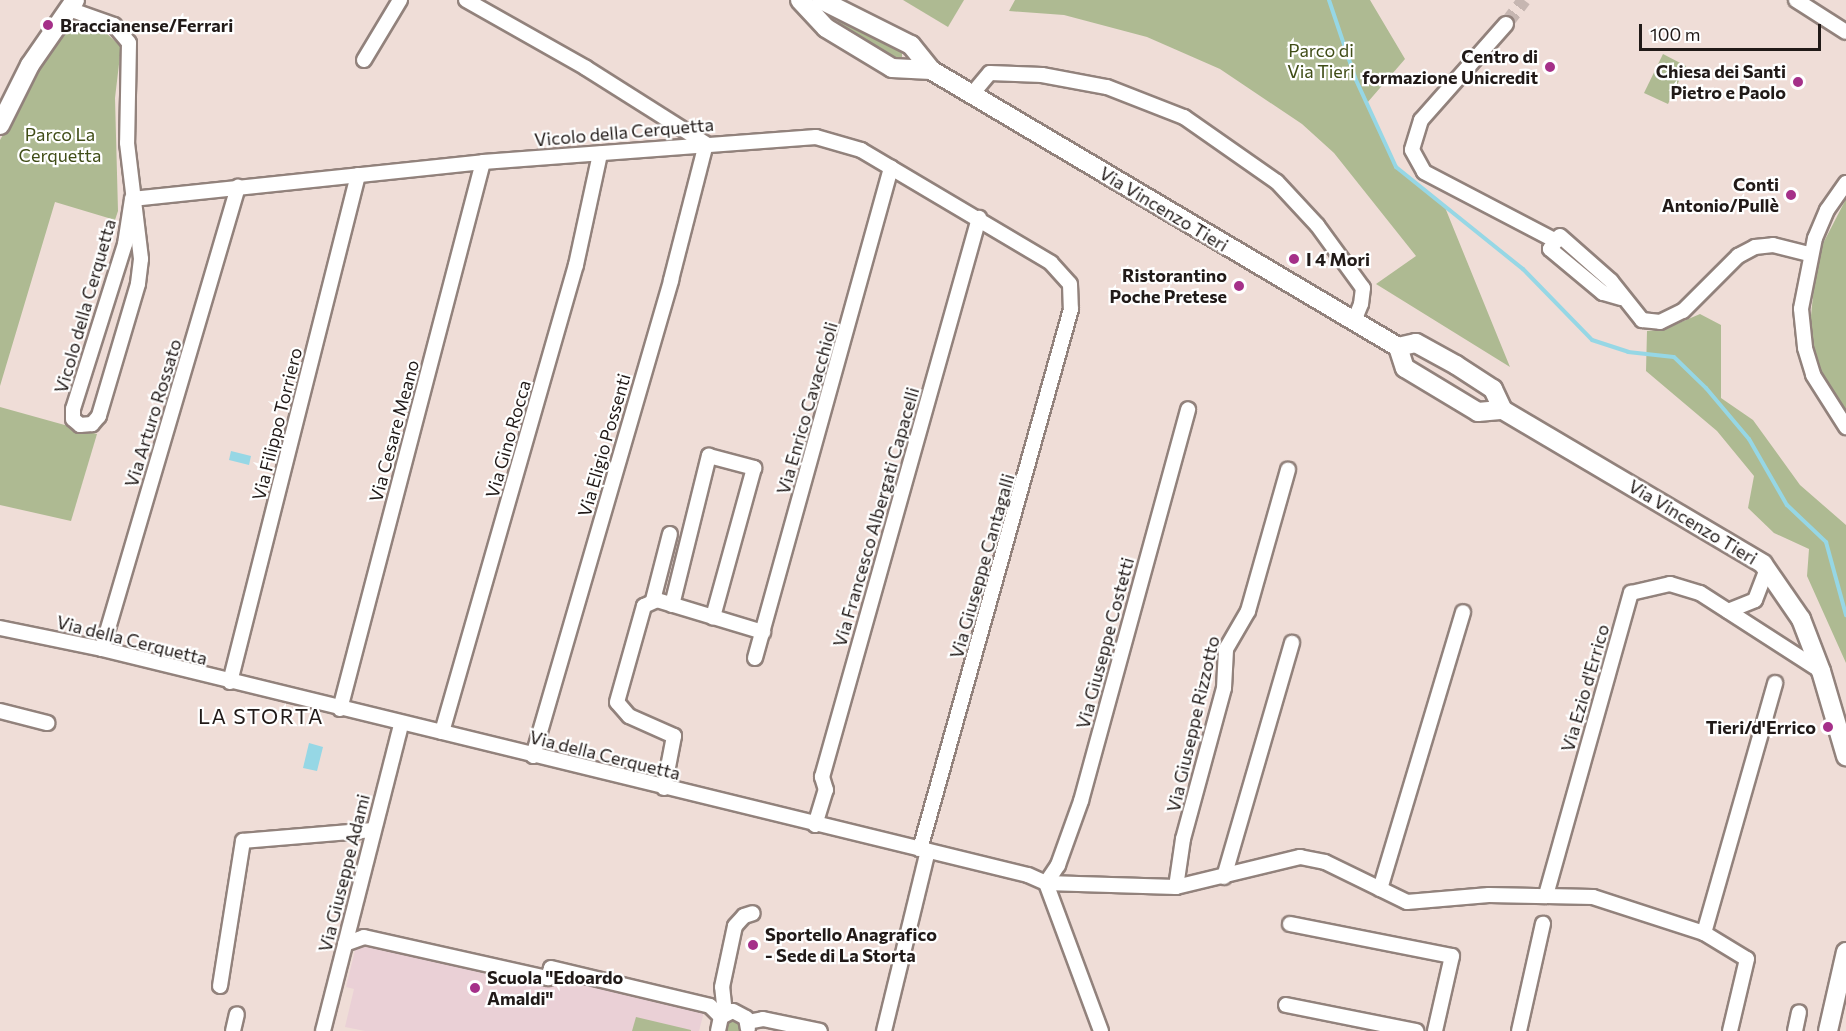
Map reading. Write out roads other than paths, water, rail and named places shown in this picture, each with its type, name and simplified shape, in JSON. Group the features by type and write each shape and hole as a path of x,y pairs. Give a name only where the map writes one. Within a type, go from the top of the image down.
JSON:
{"street":[{"path":"364,60 400,0"},
{"path":"466,0 586,68 706,144"},
{"name":"Via Vincenzo Tieri","path":"800,0 828,29 892,68 931,70"},
{"name":"Via Vincenzo Tieri","path":"821,0 844,9 910,45 931,70 1398,347"},
{"path":"1796,0 1846,32"},
{"path":"0,125 30,65 72,4"},
{"name":"Vicolo della Cerquetta","path":"72,4 114,25 128,39 126,124 132,199 140,249 138,284 99,416 92,424 80,425 73,419 73,409 125,244 132,199"},
{"path":"828,29 834,14 844,9"},
{"path":"1506,24 1421,120 1412,150 1424,172 1556,241 1560,236 1611,281 1621,298 1642,320 1660,322 1683,311 1738,256 1755,247 1773,245 1810,254"},
{"path":"892,68 905,60 910,45"},
{"path":"973,93 990,73 1042,75 1107,87 1184,117 1277,182 1317,225 1363,288 1362,304 1354,321"},
{"name":"Vicolo della Cerquetta","path":"132,199 483,162 706,144 825,138 861,150 979,218 1051,263 1066,277 1072,291"},
{"name":"Via Eligio Possenti","path":"533,756 671,280 706,144"},
{"name":"Via Gino Rocca","path":"442,732 576,265 600,154"},
{"name":"Via Cesare Meano","path":"340,709 483,162"},
{"name":"Via Enrico Cavacchioli","path":"755,658 891,168"},
{"name":"Via Filippo Torriero","path":"230,682 358,175"},
{"path":"1846,184 1827,210 1810,254 1802,288 1805,348 1819,388 1846,427"},
{"name":"Via Arturo Rossato","path":"102,649 238,188"},
{"name":"Via Francesco Albergati Capacelli","path":"815,825 826,790 822,777 979,218"},
{"name":"Via Giuseppe Cantagalli","path":"884,1031 924,850 1029,471 1071,309 1072,291"},
{"path":"1416,343 1422,346 1491,387 1503,410 1478,412 1408,370 1398,347 1416,343"},
{"path":"1408,370 1422,346"},
{"path":"1478,412 1491,387"},
{"name":"Via Giuseppe Costetti","path":"1046,883 1058,865 1081,801 1188,409"},
{"name":"Via Vincenzo Tieri","path":"1503,410 1767,569 1801,619 1821,671 1846,756"},
{"path":"672,605 710,456 754,468 713,617"},
{"name":"Via Giuseppe Rizzotto","path":"1176,887 1183,839 1224,688 1226,649 1248,611 1288,470"},
{"path":"664,788 674,736 625,714 617,699 642,610 653,600 670,534"},
{"path":"1728,611 1755,600 1767,569"},
{"name":"Via Ezio d'Errico","path":"1546,895 1631,593 1670,584 1700,593 1821,671"},
{"path":"653,600 763,632"},
{"path":"1380,889 1463,612"},
{"name":"Via della Cerquetta","path":"0,628 102,649 400,724 442,732 924,850 1046,883 1176,887 1300,857 1325,862 1380,889 1417,903 1490,895 1593,897 1704,933 1747,959 1730,1031"},
{"path":"1224,877 1292,643"},
{"path":"1704,933 1775,683"},
{"path":"0,711 47,723"},
{"name":"Via Giuseppe Adami","path":"323,1031 400,724"},
{"path":"220,986 243,841 373,831"},
{"path":"1046,883 1101,1031"},
{"path":"718,1031 723,1015 722,987 735,926 744,916 753,913"},
{"path":"1290,924 1452,956 1435,1031"},
{"path":"1519,1031 1543,924"},
{"path":"345,944 364,937 548,978 551,968 710,1006 723,1015 737,1012 748,1027 763,1019 820,1031"},
{"path":"1828,1031 1846,952"},
{"path":"1286,1005 1416,1031"},
{"path":"1795,1031 1799,1012"},
{"path":"233,1031 237,1014"}],"water":[{"path":"231,451 251,456 249,465 229,460"},
{"path":"309,743 323,747 317,771 303,768"}],"waterway":[{"path":"1329,0 1356,80 1396,167 1523,269 1592,340 1628,352 1674,357 1706,388 1749,439 1787,505 1826,542 1846,615"}],"tunnel":[{"path":"1506,24 1524,0"}],"place":[{"name":"Braccianense/Ferrari","path":"48,25"},
{"name":"Centro di formazione Unicredit","path":"1550,67"},
{"name":"Chiesa dei Santi Pietro e Paolo","path":"1798,82"},
{"name":"Conti Antonio/Pullè","path":"1791,195"},
{"name":"I 4 Mori","path":"1294,259"},
{"name":"Ristorantino Poche Pretese","path":"1239,286"},
{"name":"Tieri/d'Errico","path":"1828,727"},
{"name":"Sportello Anagrafico - Sede di La Storta","path":"753,945"},
{"name":"Scuola \"Edoardo Amaldi\"","path":"475,988"}],"district":[{"name":"LA STORTA","path":"261,716"}],"park label":[{"name":"Parco di Via Tieri","path":"1321,61"},
{"name":"Parco La Cerquetta","path":"60,145"}]}
